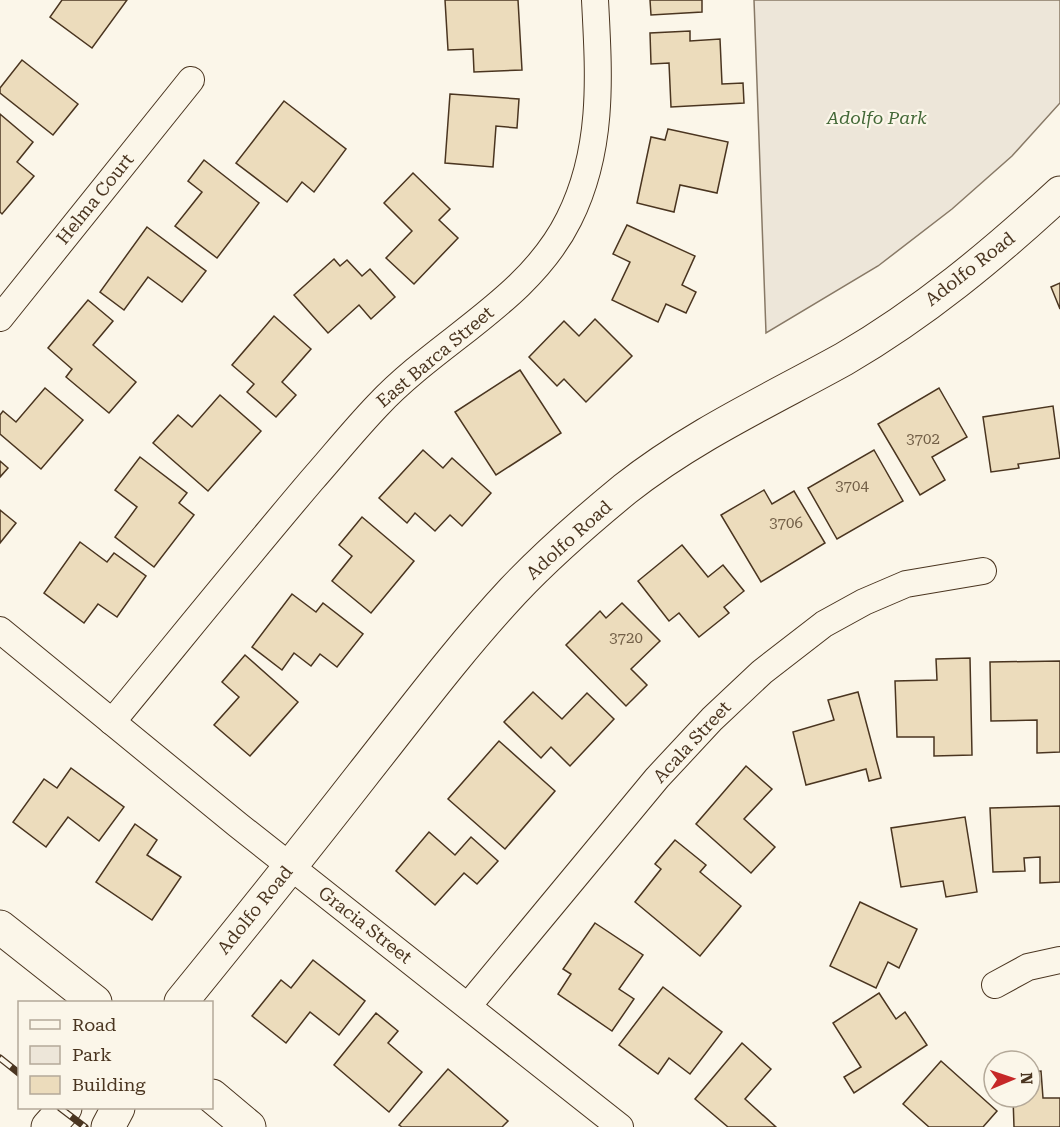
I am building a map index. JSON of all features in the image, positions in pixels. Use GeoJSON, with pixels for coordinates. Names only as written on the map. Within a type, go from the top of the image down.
{"type":"FeatureCollection","features":[{"type":"Feature","properties":{"kind":"main road","name":"Adolfo Road"},"geometry":{"type":"LineString","coordinates":[[183,1001],[459,653],[514,590],[578,528],[627,487],[682,448],[845,358],[898,325],[1001,247],[1060,193]]}},
{"type":"Feature","properties":{"kind":"main road"},"geometry":{"type":"LineString","coordinates":[[0,927],[94,1001]]}},
{"type":"Feature","properties":{"kind":"main road"},"geometry":{"type":"LineString","coordinates":[[213,1097],[249,1127]]}},
{"type":"Feature","properties":{"kind":"main road"},"geometry":{"type":"LineString","coordinates":[[48,1127],[62,1109]]}},
{"type":"Feature","properties":{"kind":"main road"},"geometry":{"type":"LineString","coordinates":[[108,1127],[117,1109]]}},
{"type":"Feature","properties":{"kind":"street","name":"East Barca Street"},"geometry":{"type":"LineString","coordinates":[[112,722],[378,404],[412,372],[512,292],[555,244],[580,196],[594,144],[598,118],[595,0]]}},
{"type":"Feature","properties":{"kind":"street","name":"Helma Court"},"geometry":{"type":"LineString","coordinates":[[0,318],[191,80]]}},
{"type":"Feature","properties":{"kind":"street","name":"Acala Street"},"geometry":{"type":"LineString","coordinates":[[468,1006],[657,778],[712,719],[762,672],[824,624],[864,602],[906,584],[982,572]]}},
{"type":"Feature","properties":{"kind":"street","name":"Gracia Street"},"geometry":{"type":"LineString","coordinates":[[0,630],[291,866],[620,1127]]}},
{"type":"Feature","properties":{"kind":"street"},"geometry":{"type":"LineString","coordinates":[[995,986],[1028,967],[1060,960]]}},
{"type":"Feature","properties":{"kind":"green space","name":"Adolfo Park"},"geometry":{"type":"Polygon","coordinates":[[[754,0],[1060,0],[1060,103],[1012,156],[952,209],[878,266],[766,333],[754,0]]]}},
{"type":"Feature","properties":{"kind":"building"},"geometry":{"type":"Polygon","coordinates":[[[62,0],[127,0],[92,48],[50,17],[62,0]]]}},
{"type":"Feature","properties":{"kind":"building"},"geometry":{"type":"Polygon","coordinates":[[[445,0],[518,0],[522,70],[474,72],[473,49],[448,50],[445,0]]]}},
{"type":"Feature","properties":{"kind":"building"},"geometry":{"type":"Polygon","coordinates":[[[650,0],[702,0],[702,12],[651,15],[650,0]]]}},
{"type":"Feature","properties":{"kind":"building"},"geometry":{"type":"Polygon","coordinates":[[[690,31],[690,41],[720,39],[722,84],[743,83],[744,103],[671,107],[669,63],[651,64],[650,33],[690,31]]]}},
{"type":"Feature","properties":{"kind":"building"},"geometry":{"type":"Polygon","coordinates":[[[22,60],[78,104],[53,135],[0,93],[0,88],[22,60]]]}},
{"type":"Feature","properties":{"kind":"building"},"geometry":{"type":"Polygon","coordinates":[[[450,94],[519,99],[517,128],[496,126],[493,167],[445,163],[450,94]]]}},
{"type":"Feature","properties":{"kind":"building"},"geometry":{"type":"Polygon","coordinates":[[[284,101],[346,149],[314,192],[302,182],[287,202],[236,163],[284,101]]]}},
{"type":"Feature","properties":{"kind":"building"},"geometry":{"type":"Polygon","coordinates":[[[0,114],[33,142],[17,162],[34,176],[2,214],[0,212],[0,114]]]}},
{"type":"Feature","properties":{"kind":"building"},"geometry":{"type":"Polygon","coordinates":[[[668,129],[728,142],[717,193],[680,185],[674,212],[637,203],[651,137],[665,140],[668,129]]]}},
{"type":"Feature","properties":{"kind":"building"},"geometry":{"type":"Polygon","coordinates":[[[204,160],[259,203],[217,258],[175,226],[202,192],[188,181],[204,160]]]}},
{"type":"Feature","properties":{"kind":"building"},"geometry":{"type":"Polygon","coordinates":[[[413,173],[450,209],[439,220],[458,238],[414,284],[386,258],[412,231],[384,203],[413,173]]]}},
{"type":"Feature","properties":{"kind":"building"},"geometry":{"type":"Polygon","coordinates":[[[627,225],[695,256],[682,285],[696,292],[686,313],[666,304],[658,322],[612,300],[630,262],[613,254],[627,225]]]}},
{"type":"Feature","properties":{"kind":"building"},"geometry":{"type":"Polygon","coordinates":[[[147,227],[206,271],[182,302],[148,277],[124,310],[100,292],[147,227]]]}},
{"type":"Feature","properties":{"kind":"building"},"geometry":{"type":"Polygon","coordinates":[[[334,259],[340,266],[347,260],[362,276],[370,269],[395,297],[371,319],[359,305],[328,333],[294,295],[334,259]]]}},
{"type":"Feature","properties":{"kind":"building"},"geometry":{"type":"Polygon","coordinates":[[[1060,283],[1060,309],[1051,287],[1060,283]]]}},
{"type":"Feature","properties":{"kind":"building"},"geometry":{"type":"Polygon","coordinates":[[[88,300],[113,321],[93,345],[136,382],[109,413],[66,377],[72,369],[48,348],[88,300]]]}},
{"type":"Feature","properties":{"kind":"building"},"geometry":{"type":"Polygon","coordinates":[[[274,316],[311,349],[282,382],[296,395],[276,417],[247,392],[254,384],[232,365],[274,316]]]}},
{"type":"Feature","properties":{"kind":"building"},"geometry":{"type":"Polygon","coordinates":[[[595,319],[632,356],[586,402],[564,379],[557,386],[529,357],[564,321],[579,336],[595,319]]]}},
{"type":"Feature","properties":{"kind":"building"},"geometry":{"type":"Polygon","coordinates":[[[520,370],[561,433],[496,475],[455,412],[520,370]]]}},
{"type":"Feature","properties":{"kind":"building"},"geometry":{"type":"Polygon","coordinates":[[[45,388],[83,420],[41,469],[0,434],[0,415],[3,411],[16,422],[45,388]]]}},
{"type":"Feature","properties":{"kind":"building"},"geometry":{"type":"Polygon","coordinates":[[[939,388],[967,437],[932,457],[945,480],[920,495],[878,424],[939,388]]]}},
{"type":"Feature","properties":{"kind":"building"},"geometry":{"type":"Polygon","coordinates":[[[220,395],[261,431],[208,491],[153,443],[178,415],[192,427],[220,395]]]}},
{"type":"Feature","properties":{"kind":"building"},"geometry":{"type":"Polygon","coordinates":[[[1053,406],[1060,458],[1018,464],[1019,468],[991,472],[983,417],[1053,406]]]}},
{"type":"Feature","properties":{"kind":"building"},"geometry":{"type":"Polygon","coordinates":[[[423,450],[443,468],[452,458],[491,493],[462,526],[450,515],[435,531],[415,513],[407,523],[379,498],[423,450]]]}},
{"type":"Feature","properties":{"kind":"building"},"geometry":{"type":"Polygon","coordinates":[[[874,450],[903,501],[837,539],[808,488],[874,450]]]}},
{"type":"Feature","properties":{"kind":"building"},"geometry":{"type":"Polygon","coordinates":[[[140,457],[187,493],[179,503],[194,515],[154,567],[115,537],[137,507],[115,490],[140,457]]]}},
{"type":"Feature","properties":{"kind":"building"},"geometry":{"type":"Polygon","coordinates":[[[0,461],[8,468],[0,477],[0,461]]]}},
{"type":"Feature","properties":{"kind":"building"},"geometry":{"type":"Polygon","coordinates":[[[764,490],[772,504],[794,491],[825,543],[761,582],[721,515],[764,490]]]}},
{"type":"Feature","properties":{"kind":"building"},"geometry":{"type":"Polygon","coordinates":[[[0,510],[16,523],[0,543],[0,510]]]}},
{"type":"Feature","properties":{"kind":"building"},"geometry":{"type":"Polygon","coordinates":[[[362,517],[414,561],[371,613],[332,581],[352,556],[339,545],[362,517]]]}},
{"type":"Feature","properties":{"kind":"building"},"geometry":{"type":"Polygon","coordinates":[[[80,542],[107,562],[114,553],[146,576],[117,617],[98,604],[84,623],[44,593],[80,542]]]}},
{"type":"Feature","properties":{"kind":"building"},"geometry":{"type":"Polygon","coordinates":[[[682,545],[708,577],[723,565],[744,591],[724,607],[729,613],[699,637],[679,613],[669,621],[638,581],[682,545]]]}},
{"type":"Feature","properties":{"kind":"building"},"geometry":{"type":"Polygon","coordinates":[[[292,594],[316,612],[323,603],[363,634],[337,667],[320,654],[311,666],[294,653],[282,670],[252,647],[292,594]]]}},
{"type":"Feature","properties":{"kind":"building"},"geometry":{"type":"Polygon","coordinates":[[[622,603],[660,641],[631,669],[647,685],[626,706],[566,645],[600,611],[606,618],[622,603]]]}},
{"type":"Feature","properties":{"kind":"building"},"geometry":{"type":"Polygon","coordinates":[[[245,655],[298,702],[250,756],[214,725],[239,697],[222,682],[245,655]]]}},
{"type":"Feature","properties":{"kind":"building"},"geometry":{"type":"Polygon","coordinates":[[[970,658],[972,755],[934,756],[934,737],[897,737],[895,681],[937,680],[936,659],[970,658]]]}},
{"type":"Feature","properties":{"kind":"building"},"geometry":{"type":"Polygon","coordinates":[[[1060,661],[1060,752],[1037,753],[1037,720],[991,721],[990,662],[1060,661]]]}},
{"type":"Feature","properties":{"kind":"building"},"geometry":{"type":"Polygon","coordinates":[[[533,692],[562,719],[587,693],[614,719],[570,766],[551,747],[541,758],[504,722],[533,692]]]}},
{"type":"Feature","properties":{"kind":"building"},"geometry":{"type":"Polygon","coordinates":[[[858,692],[881,778],[869,781],[866,769],[806,785],[793,732],[834,720],[828,700],[858,692]]]}},
{"type":"Feature","properties":{"kind":"building"},"geometry":{"type":"Polygon","coordinates":[[[499,741],[555,791],[505,849],[448,799],[499,741]]]}},
{"type":"Feature","properties":{"kind":"building"},"geometry":{"type":"Polygon","coordinates":[[[746,766],[772,789],[744,819],[775,847],[751,873],[696,824],[746,766]]]}},
{"type":"Feature","properties":{"kind":"building"},"geometry":{"type":"Polygon","coordinates":[[[71,768],[124,807],[99,841],[68,817],[46,847],[13,822],[44,779],[57,788],[71,768]]]}},
{"type":"Feature","properties":{"kind":"building"},"geometry":{"type":"Polygon","coordinates":[[[1060,806],[1060,882],[1040,883],[1040,857],[1024,858],[1025,871],[993,872],[990,808],[1060,806]]]}},
{"type":"Feature","properties":{"kind":"building"},"geometry":{"type":"Polygon","coordinates":[[[965,817],[977,892],[946,897],[943,881],[901,887],[891,828],[965,817]]]}},
{"type":"Feature","properties":{"kind":"building"},"geometry":{"type":"Polygon","coordinates":[[[135,824],[157,840],[147,855],[181,877],[152,920],[96,882],[135,824]]]}},
{"type":"Feature","properties":{"kind":"building"},"geometry":{"type":"Polygon","coordinates":[[[429,832],[455,855],[471,837],[498,861],[477,884],[464,873],[435,905],[396,871],[429,832]]]}},
{"type":"Feature","properties":{"kind":"building"},"geometry":{"type":"Polygon","coordinates":[[[675,840],[706,865],[700,872],[741,906],[700,956],[635,902],[661,869],[655,864],[675,840]]]}},
{"type":"Feature","properties":{"kind":"building"},"geometry":{"type":"Polygon","coordinates":[[[860,902],[917,929],[899,968],[888,962],[876,988],[830,966],[860,902]]]}},
{"type":"Feature","properties":{"kind":"building"},"geometry":{"type":"Polygon","coordinates":[[[595,923],[643,955],[619,989],[634,999],[612,1031],[558,994],[571,974],[563,969],[595,923]]]}},
{"type":"Feature","properties":{"kind":"building"},"geometry":{"type":"Polygon","coordinates":[[[313,960],[365,1001],[339,1035],[310,1012],[286,1043],[252,1016],[281,980],[291,988],[313,960]]]}},
{"type":"Feature","properties":{"kind":"building"},"geometry":{"type":"Polygon","coordinates":[[[663,987],[722,1032],[690,1074],[669,1058],[658,1074],[619,1045],[663,987]]]}},
{"type":"Feature","properties":{"kind":"building"},"geometry":{"type":"Polygon","coordinates":[[[879,993],[896,1019],[905,1012],[927,1045],[854,1093],[844,1077],[861,1067],[833,1023],[879,993]]]}},
{"type":"Feature","properties":{"kind":"building"},"geometry":{"type":"Polygon","coordinates":[[[376,1013],[398,1031],[388,1043],[422,1072],[389,1112],[334,1065],[376,1013]]]}},
{"type":"Feature","properties":{"kind":"building"},"geometry":{"type":"Polygon","coordinates":[[[742,1043],[771,1069],[745,1099],[776,1127],[728,1127],[695,1099],[742,1043]]]}},
{"type":"Feature","properties":{"kind":"building"},"geometry":{"type":"Polygon","coordinates":[[[941,1061],[982,1098],[982,1109],[997,1111],[983,1127],[929,1127],[903,1104],[941,1061]]]}},
{"type":"Feature","properties":{"kind":"building"},"geometry":{"type":"Polygon","coordinates":[[[448,1069],[508,1121],[502,1127],[402,1127],[399,1125],[448,1069]]]}},
{"type":"Feature","properties":{"kind":"building"},"geometry":{"type":"Polygon","coordinates":[[[1042,1084],[1043,1098],[1060,1098],[1060,1127],[1014,1127],[1013,1109],[1042,1109],[1042,1084]]]}},
{"type":"Feature","properties":{"kind":"railway"},"geometry":{"type":"LineString","coordinates":[[0,1058],[18,1072]]}},
{"type":"Feature","properties":{"kind":"railway"},"geometry":{"type":"LineString","coordinates":[[61,1109],[85,1127]]}}]}
